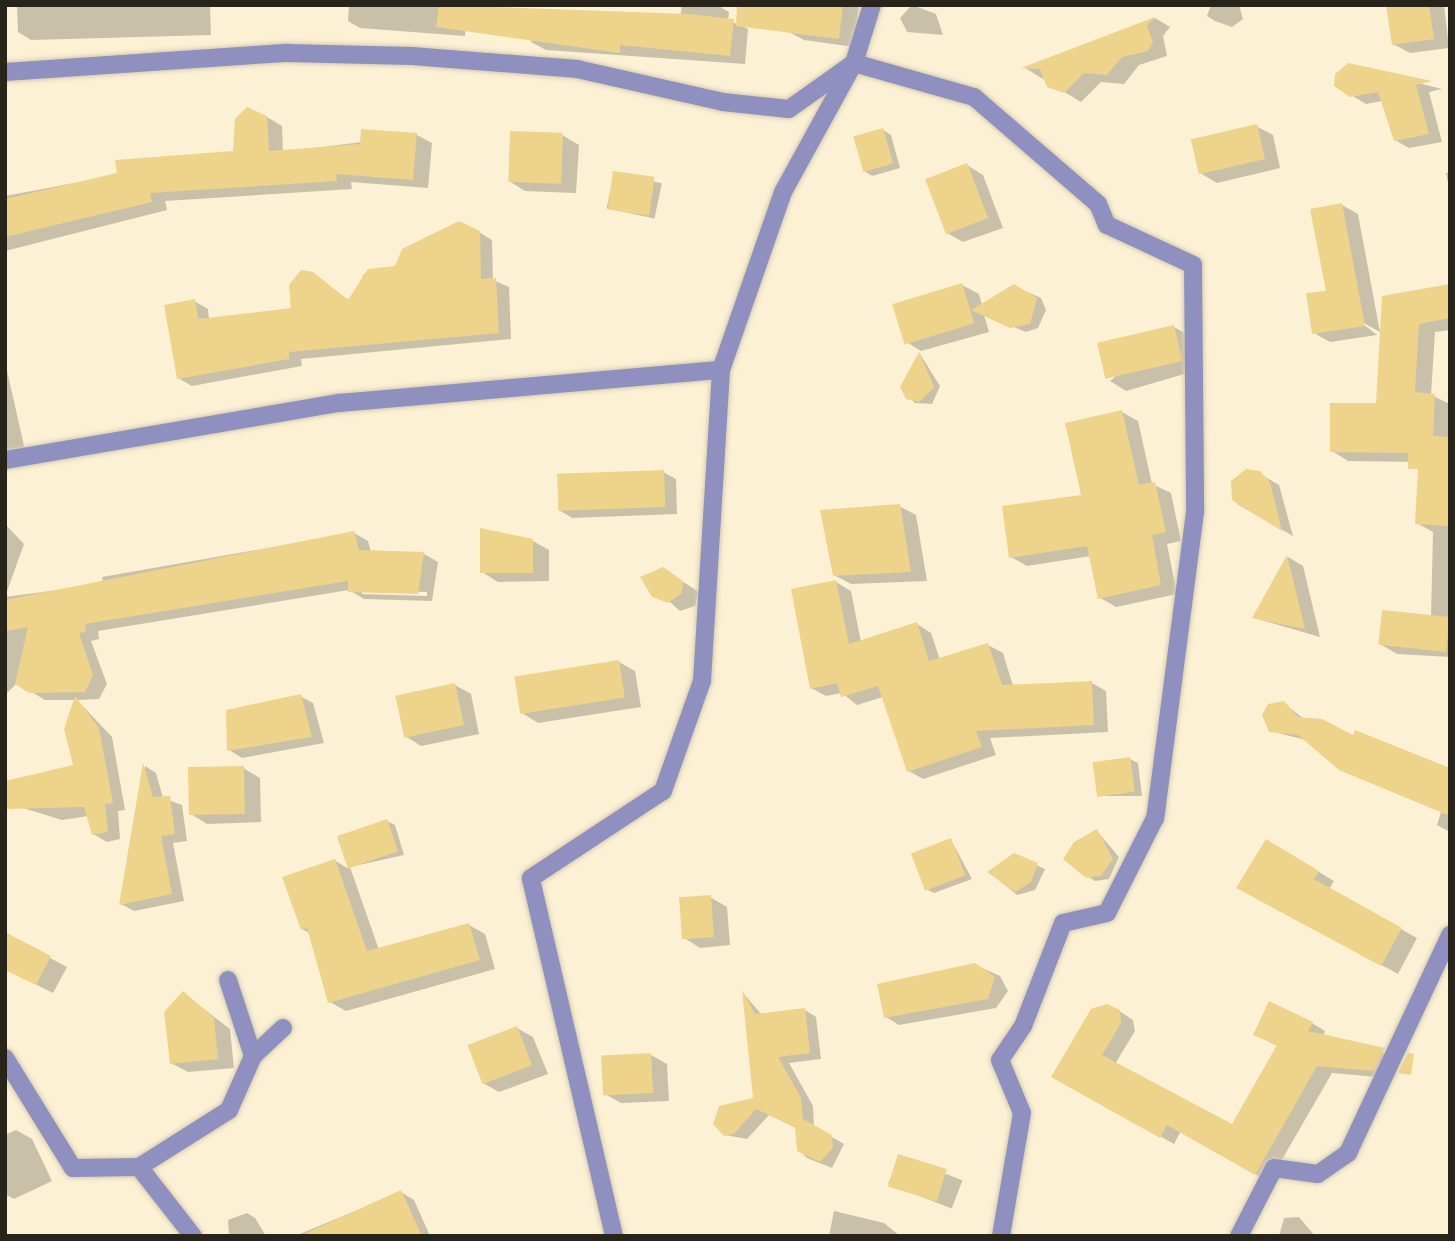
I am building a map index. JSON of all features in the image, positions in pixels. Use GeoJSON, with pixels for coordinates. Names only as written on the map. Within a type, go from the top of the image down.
{"type":"FeatureCollection","features":[{"type":"Feature","properties":{"kind":"street"},"geometry":{"type":"LineString","coordinates":[[614,1236],[531,878],[663,791],[702,681],[721,370],[783,192],[854,63],[872,5]]}},
{"type":"Feature","properties":{"kind":"street"},"geometry":{"type":"LineString","coordinates":[[5,72],[287,53],[412,55],[576,69],[723,102],[789,109],[854,63]]}},
{"type":"Feature","properties":{"kind":"street"},"geometry":{"type":"LineString","coordinates":[[854,63],[974,97],[1098,204],[1107,225],[1193,265],[1195,512],[1155,818],[1107,913],[1063,923],[1023,1026],[1000,1060],[1022,1113],[1002,1236]]}},
{"type":"Feature","properties":{"kind":"street"},"geometry":{"type":"LineString","coordinates":[[5,460],[340,403],[721,370]]}},
{"type":"Feature","properties":{"kind":"street"},"geometry":{"type":"LineString","coordinates":[[1239,1236],[1273,1168],[1318,1174],[1348,1153],[1450,935]]}},
{"type":"Feature","properties":{"kind":"street"},"geometry":{"type":"LineString","coordinates":[[228,980],[253,1056]]}},
{"type":"Feature","properties":{"kind":"street"},"geometry":{"type":"LineString","coordinates":[[5,1058],[73,1168],[139,1167],[229,1110],[253,1056],[283,1028]]}},
{"type":"Feature","properties":{"kind":"street"},"geometry":{"type":"LineString","coordinates":[[139,1167],[193,1236]]}},
{"type":"Feature","properties":{"kind":"building"},"geometry":{"type":"Polygon","coordinates":[[[439,5],[688,14],[734,19],[730,56],[620,45],[620,53],[436,27],[439,5]]]}},
{"type":"Feature","properties":{"kind":"building"},"geometry":{"type":"Polygon","coordinates":[[[737,5],[843,5],[839,39],[736,26],[737,5]]]}},
{"type":"Feature","properties":{"kind":"building"},"geometry":{"type":"Polygon","coordinates":[[[1386,5],[1429,5],[1434,39],[1392,45],[1386,5]]]}},
{"type":"Feature","properties":{"kind":"building"},"geometry":{"type":"Polygon","coordinates":[[[1155,17],[1147,26],[1153,42],[1148,51],[1122,57],[1107,75],[1084,73],[1064,93],[1047,87],[1040,69],[1021,68],[1155,17]]]}},
{"type":"Feature","properties":{"kind":"building"},"geometry":{"type":"Polygon","coordinates":[[[1348,63],[1432,81],[1416,85],[1429,134],[1394,141],[1378,92],[1350,97],[1334,86],[1335,74],[1348,63]]]}},
{"type":"Feature","properties":{"kind":"building"},"geometry":{"type":"Polygon","coordinates":[[[247,107],[267,116],[269,151],[360,144],[361,129],[417,133],[413,180],[336,174],[337,181],[150,193],[152,202],[5,237],[5,199],[117,173],[115,160],[233,151],[235,119],[247,107]]]}},
{"type":"Feature","properties":{"kind":"building"},"geometry":{"type":"Polygon","coordinates":[[[1257,124],[1265,159],[1199,174],[1191,139],[1257,124]]]}},
{"type":"Feature","properties":{"kind":"building"},"geometry":{"type":"Polygon","coordinates":[[[883,128],[893,164],[863,172],[853,137],[883,128]]]}},
{"type":"Feature","properties":{"kind":"building"},"geometry":{"type":"Polygon","coordinates":[[[510,131],[563,133],[561,184],[508,182],[510,131]]]}},
{"type":"Feature","properties":{"kind":"building"},"geometry":{"type":"Polygon","coordinates":[[[967,163],[988,218],[946,234],[925,179],[967,163]]]}},
{"type":"Feature","properties":{"kind":"building"},"geometry":{"type":"Polygon","coordinates":[[[613,171],[655,177],[649,215],[608,210],[613,171]]]}},
{"type":"Feature","properties":{"kind":"building"},"geometry":{"type":"Polygon","coordinates":[[[1342,203],[1365,326],[1312,334],[1306,293],[1326,291],[1310,209],[1342,203]]]}},
{"type":"Feature","properties":{"kind":"building"},"geometry":{"type":"Polygon","coordinates":[[[459,221],[480,231],[481,279],[496,278],[499,333],[289,352],[289,359],[177,379],[164,305],[195,299],[198,319],[291,308],[289,285],[301,270],[313,272],[348,300],[368,269],[395,266],[402,249],[459,221]]]}},
{"type":"Feature","properties":{"kind":"building"},"geometry":{"type":"Polygon","coordinates":[[[962,283],[974,323],[904,345],[892,304],[962,283]]]}},
{"type":"Feature","properties":{"kind":"building"},"geometry":{"type":"Polygon","coordinates":[[[1014,284],[1037,298],[1030,324],[1010,328],[971,310],[1014,284]]]}},
{"type":"Feature","properties":{"kind":"building"},"geometry":{"type":"Polygon","coordinates":[[[1450,284],[1450,318],[1419,324],[1415,392],[1435,394],[1433,436],[1450,437],[1450,526],[1415,524],[1418,469],[1408,469],[1408,453],[1330,452],[1330,403],[1376,403],[1382,296],[1450,284]]]}},
{"type":"Feature","properties":{"kind":"building"},"geometry":{"type":"Polygon","coordinates":[[[1174,325],[1182,361],[1105,379],[1097,343],[1174,325]]]}},
{"type":"Feature","properties":{"kind":"building"},"geometry":{"type":"Polygon","coordinates":[[[919,352],[934,387],[919,402],[906,399],[900,387],[919,352]]]}},
{"type":"Feature","properties":{"kind":"building"},"geometry":{"type":"Polygon","coordinates":[[[1122,410],[1139,485],[1155,482],[1166,532],[1152,535],[1161,585],[1098,599],[1087,546],[1009,558],[1002,506],[1081,495],[1065,423],[1122,410]]]}},
{"type":"Feature","properties":{"kind":"building"},"geometry":{"type":"Polygon","coordinates":[[[1246,469],[1260,471],[1270,482],[1282,531],[1232,500],[1231,481],[1246,469]]]}},
{"type":"Feature","properties":{"kind":"building"},"geometry":{"type":"Polygon","coordinates":[[[664,470],[665,507],[558,511],[557,474],[664,470]]]}},
{"type":"Feature","properties":{"kind":"building"},"geometry":{"type":"Polygon","coordinates":[[[900,504],[911,572],[833,576],[820,510],[900,504]]]}},
{"type":"Feature","properties":{"kind":"building"},"geometry":{"type":"Polygon","coordinates":[[[480,528],[533,539],[533,573],[480,573],[480,528]]]}},
{"type":"Feature","properties":{"kind":"building"},"geometry":{"type":"Polygon","coordinates":[[[354,531],[359,550],[424,552],[418,594],[348,592],[348,581],[85,624],[86,632],[79,633],[93,675],[85,692],[29,693],[15,684],[28,627],[5,631],[5,600],[354,531]]]}},
{"type":"Feature","properties":{"kind":"building"},"geometry":{"type":"Polygon","coordinates":[[[1287,555],[1305,629],[1252,618],[1287,555]]]}},
{"type":"Feature","properties":{"kind":"building"},"geometry":{"type":"Polygon","coordinates":[[[663,567],[683,581],[682,593],[668,603],[652,597],[640,577],[663,567]]]}},
{"type":"Feature","properties":{"kind":"building"},"geometry":{"type":"Polygon","coordinates":[[[836,580],[849,644],[917,622],[929,661],[988,643],[1002,685],[1092,681],[1094,725],[976,731],[982,747],[907,772],[878,686],[841,697],[837,683],[810,689],[791,589],[836,580]]]}},
{"type":"Feature","properties":{"kind":"building"},"geometry":{"type":"Polygon","coordinates":[[[1382,610],[1450,617],[1446,652],[1378,645],[1382,610]]]}},
{"type":"Feature","properties":{"kind":"building"},"geometry":{"type":"Polygon","coordinates":[[[619,660],[625,698],[520,714],[514,677],[619,660]]]}},
{"type":"Feature","properties":{"kind":"building"},"geometry":{"type":"Polygon","coordinates":[[[455,683],[464,725],[404,738],[395,696],[455,683]]]}},
{"type":"Feature","properties":{"kind":"building"},"geometry":{"type":"Polygon","coordinates":[[[301,694],[312,737],[227,751],[226,710],[301,694]]]}},
{"type":"Feature","properties":{"kind":"building"},"geometry":{"type":"Polygon","coordinates":[[[75,696],[99,728],[113,803],[105,804],[108,832],[92,835],[84,807],[5,809],[5,781],[73,765],[64,729],[75,696]]]}},
{"type":"Feature","properties":{"kind":"building"},"geometry":{"type":"Polygon","coordinates":[[[1284,701],[1298,717],[1322,719],[1353,735],[1355,730],[1450,768],[1450,816],[1339,770],[1298,735],[1269,732],[1262,715],[1268,704],[1284,701]]]}},
{"type":"Feature","properties":{"kind":"building"},"geometry":{"type":"Polygon","coordinates":[[[1130,757],[1135,792],[1097,797],[1092,762],[1130,757]]]}},
{"type":"Feature","properties":{"kind":"building"},"geometry":{"type":"Polygon","coordinates":[[[143,763],[153,797],[170,796],[175,834],[161,836],[172,894],[119,905],[143,763]]]}},
{"type":"Feature","properties":{"kind":"building"},"geometry":{"type":"Polygon","coordinates":[[[244,766],[245,814],[189,815],[188,767],[244,766]]]}},
{"type":"Feature","properties":{"kind":"building"},"geometry":{"type":"Polygon","coordinates":[[[387,819],[398,851],[348,868],[337,836],[387,819]]]}},
{"type":"Feature","properties":{"kind":"building"},"geometry":{"type":"Polygon","coordinates":[[[1097,829],[1113,859],[1101,876],[1086,878],[1063,859],[1074,842],[1097,829]]]}},
{"type":"Feature","properties":{"kind":"building"},"geometry":{"type":"Polygon","coordinates":[[[951,838],[965,875],[925,891],[911,853],[951,838]]]}},
{"type":"Feature","properties":{"kind":"building"},"geometry":{"type":"Polygon","coordinates":[[[1266,839],[1319,871],[1314,879],[1402,928],[1381,966],[1236,888],[1266,839]]]}},
{"type":"Feature","properties":{"kind":"building"},"geometry":{"type":"Polygon","coordinates":[[[1014,853],[1038,863],[1031,882],[1015,892],[987,872],[1014,853]]]}},
{"type":"Feature","properties":{"kind":"building"},"geometry":{"type":"Polygon","coordinates":[[[335,859],[367,951],[469,923],[480,960],[328,1003],[307,928],[301,930],[282,877],[335,859]]]}},
{"type":"Feature","properties":{"kind":"building"},"geometry":{"type":"Polygon","coordinates":[[[711,895],[714,937],[682,939],[679,897],[711,895]]]}},
{"type":"Feature","properties":{"kind":"building"},"geometry":{"type":"Polygon","coordinates":[[[5,932],[51,956],[36,985],[5,970],[5,932]]]}},
{"type":"Feature","properties":{"kind":"building"},"geometry":{"type":"Polygon","coordinates":[[[975,963],[995,977],[988,999],[884,1018],[877,984],[975,963]]]}},
{"type":"Feature","properties":{"kind":"building"},"geometry":{"type":"Polygon","coordinates":[[[742,990],[755,1014],[805,1008],[810,1053],[778,1057],[801,1098],[803,1119],[832,1135],[833,1148],[820,1162],[797,1151],[795,1127],[756,1109],[735,1133],[724,1136],[713,1124],[719,1106],[753,1098],[742,990]]]}},
{"type":"Feature","properties":{"kind":"building"},"geometry":{"type":"Polygon","coordinates":[[[183,991],[214,1018],[218,1059],[170,1064],[164,1012],[183,991]]]}},
{"type":"Feature","properties":{"kind":"building"},"geometry":{"type":"Polygon","coordinates":[[[1269,1001],[1313,1022],[1308,1031],[1385,1048],[1374,1071],[1317,1066],[1255,1175],[1167,1125],[1160,1138],[1051,1077],[1091,1009],[1107,1004],[1120,1010],[1121,1023],[1102,1055],[1232,1124],[1277,1045],[1253,1035],[1269,1001]]]}},
{"type":"Feature","properties":{"kind":"building"},"geometry":{"type":"Polygon","coordinates":[[[517,1026],[532,1065],[483,1084],[468,1045],[517,1026]]]}},
{"type":"Feature","properties":{"kind":"building"},"geometry":{"type":"Polygon","coordinates":[[[651,1053],[653,1093],[603,1096],[601,1056],[651,1053]]]}},
{"type":"Feature","properties":{"kind":"building"},"geometry":{"type":"Polygon","coordinates":[[[1408,1053],[1414,1054],[1411,1075],[1398,1073],[1408,1053]]]}},
{"type":"Feature","properties":{"kind":"building"},"geometry":{"type":"Polygon","coordinates":[[[898,1154],[947,1169],[937,1201],[888,1187],[898,1154]]]}},
{"type":"Feature","properties":{"kind":"building"},"geometry":{"type":"Polygon","coordinates":[[[401,1190],[422,1236],[300,1236],[401,1190]]]}}]}
